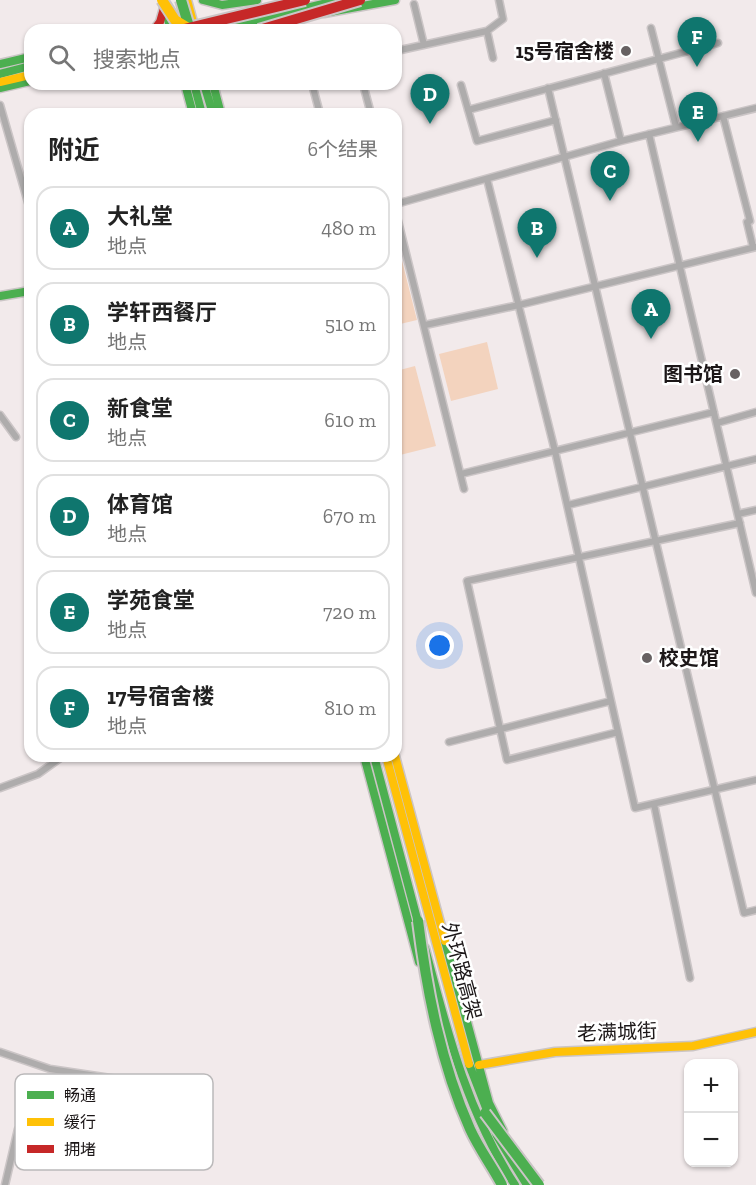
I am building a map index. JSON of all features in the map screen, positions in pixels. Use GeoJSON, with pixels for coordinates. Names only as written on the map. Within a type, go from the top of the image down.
{"type":"FeatureCollection","features":[{"type":"Feature","properties":{"kind":"main road"},"geometry":{"type":"LineString","coordinates":[[181,0],[191,24]]}},
{"type":"Feature","properties":{"kind":"main road"},"geometry":{"type":"LineString","coordinates":[[187,0],[192,24]]}},
{"type":"Feature","properties":{"kind":"main road"},"geometry":{"type":"LineString","coordinates":[[203,0],[210,4],[223,6],[257,0]]}},
{"type":"Feature","properties":{"kind":"main road"},"geometry":{"type":"LineString","coordinates":[[203,24],[305,0]]}},
{"type":"Feature","properties":{"kind":"main road"},"geometry":{"type":"LineString","coordinates":[[213,24],[311,0]]}},
{"type":"Feature","properties":{"kind":"main road"},"geometry":{"type":"LineString","coordinates":[[241,24],[339,0]]}},
{"type":"Feature","properties":{"kind":"main road"},"geometry":{"type":"LineString","coordinates":[[260,24],[350,0]]}},
{"type":"Feature","properties":{"kind":"main road"},"geometry":{"type":"LineString","coordinates":[[279,24],[360,0]]}},
{"type":"Feature","properties":{"kind":"main road"},"geometry":{"type":"LineString","coordinates":[[288,16],[346,11],[392,1]]}},
{"type":"Feature","properties":{"kind":"main road"},"geometry":{"type":"LineString","coordinates":[[165,2],[175,20],[183,24]]}},
{"type":"Feature","properties":{"kind":"main road"},"geometry":{"type":"LineString","coordinates":[[165,2],[175,24]]}},
{"type":"Feature","properties":{"kind":"main road"},"geometry":{"type":"LineString","coordinates":[[158,24],[165,2]]}},
{"type":"Feature","properties":{"kind":"main road"},"geometry":{"type":"LineString","coordinates":[[165,2],[170,24]]}},
{"type":"Feature","properties":{"kind":"main road"},"geometry":{"type":"LineString","coordinates":[[0,64],[24,58]]}},
{"type":"Feature","properties":{"kind":"main road"},"geometry":{"type":"LineString","coordinates":[[0,73],[24,67]]}},
{"type":"Feature","properties":{"kind":"main road"},"geometry":{"type":"LineString","coordinates":[[0,82],[24,76]]}},
{"type":"Feature","properties":{"kind":"main road"},"geometry":{"type":"LineString","coordinates":[[0,88],[24,82]]}},
{"type":"Feature","properties":{"kind":"main road"},"geometry":{"type":"LineString","coordinates":[[187,90],[191,108]]}},
{"type":"Feature","properties":{"kind":"main road"},"geometry":{"type":"LineString","coordinates":[[196,90],[200,108]]}},
{"type":"Feature","properties":{"kind":"main road"},"geometry":{"type":"LineString","coordinates":[[206,90],[211,108]]}},
{"type":"Feature","properties":{"kind":"main road"},"geometry":{"type":"LineString","coordinates":[[214,90],[219,108]]}},
{"type":"Feature","properties":{"kind":"main road"},"geometry":{"type":"LineString","coordinates":[[214,90],[218,108]]}},
{"type":"Feature","properties":{"kind":"main road"},"geometry":{"type":"LineString","coordinates":[[218,99],[219,90]]}},
{"type":"Feature","properties":{"kind":"main road"},"geometry":{"type":"LineString","coordinates":[[0,296],[24,292]]}},
{"type":"Feature","properties":{"kind":"main road"},"geometry":{"type":"LineString","coordinates":[[366,762],[430,1004],[470,1117],[502,1184]]}},
{"type":"Feature","properties":{"kind":"main road","name":"外环路高架"},"geometry":{"type":"LineString","coordinates":[[376,762],[472,1112],[491,1150],[514,1185]]}},
{"type":"Feature","properties":{"kind":"main road","name":"外环路高架"},"geometry":{"type":"LineString","coordinates":[[388,762],[463,1044],[485,1113],[502,1149],[526,1185]]}},
{"type":"Feature","properties":{"kind":"main road"},"geometry":{"type":"LineString","coordinates":[[397,762],[489,1103],[514,1156],[534,1185]]}},
{"type":"Feature","properties":{"kind":"main road"},"geometry":{"type":"LineString","coordinates":[[418,921],[424,973],[460,1103],[478,1145],[502,1184]]}},
{"type":"Feature","properties":{"kind":"main road","name":"老满城街"},"geometry":{"type":"LineString","coordinates":[[479,1065],[495,1060],[567,1052],[687,1047],[756,1032]]}},
{"type":"Feature","properties":{"kind":"main road"},"geometry":{"type":"LineString","coordinates":[[485,1113],[539,1185]]}},
{"type":"Feature","properties":{"kind":"street"},"geometry":{"type":"LineString","coordinates":[[402,50],[487,31],[503,19],[499,0]]}},
{"type":"Feature","properties":{"kind":"street"},"geometry":{"type":"LineString","coordinates":[[414,4],[424,45]]}},
{"type":"Feature","properties":{"kind":"street"},"geometry":{"type":"LineString","coordinates":[[651,28],[676,127]]}},
{"type":"Feature","properties":{"kind":"street"},"geometry":{"type":"LineString","coordinates":[[487,31],[493,58]]}},
{"type":"Feature","properties":{"kind":"street"},"geometry":{"type":"LineString","coordinates":[[468,110],[718,43]]}},
{"type":"Feature","properties":{"kind":"street"},"geometry":{"type":"LineString","coordinates":[[603,73],[621,141]]}},
{"type":"Feature","properties":{"kind":"street"},"geometry":{"type":"LineString","coordinates":[[461,85],[477,141],[556,120]]}},
{"type":"Feature","properties":{"kind":"street"},"geometry":{"type":"LineString","coordinates":[[549,88],[744,913],[756,910]]}},
{"type":"Feature","properties":{"kind":"street"},"geometry":{"type":"LineString","coordinates":[[314,90],[318,108]]}},
{"type":"Feature","properties":{"kind":"street"},"geometry":{"type":"LineString","coordinates":[[364,90],[369,108]]}},
{"type":"Feature","properties":{"kind":"street"},"geometry":{"type":"LineString","coordinates":[[0,105],[24,189]]}},
{"type":"Feature","properties":{"kind":"street"},"geometry":{"type":"LineString","coordinates":[[402,202],[621,141],[756,108]]}},
{"type":"Feature","properties":{"kind":"street"},"geometry":{"type":"LineString","coordinates":[[425,325],[519,305],[754,247],[747,222],[750,221],[723,116]]}},
{"type":"Feature","properties":{"kind":"street"},"geometry":{"type":"LineString","coordinates":[[649,134],[756,593]]}},
{"type":"Feature","properties":{"kind":"street"},"geometry":{"type":"LineString","coordinates":[[487,179],[568,505],[635,808],[756,780]]}},
{"type":"Feature","properties":{"kind":"street"},"geometry":{"type":"LineString","coordinates":[[402,236],[464,489]]}},
{"type":"Feature","properties":{"kind":"street"},"geometry":{"type":"LineString","coordinates":[[461,474],[714,412]]}},
{"type":"Feature","properties":{"kind":"street"},"geometry":{"type":"LineString","coordinates":[[717,423],[756,412]]}},
{"type":"Feature","properties":{"kind":"street"},"geometry":{"type":"LineString","coordinates":[[0,415],[16,437]]}},
{"type":"Feature","properties":{"kind":"street"},"geometry":{"type":"LineString","coordinates":[[568,505],[756,459]]}},
{"type":"Feature","properties":{"kind":"street"},"geometry":{"type":"LineString","coordinates":[[738,514],[756,510]]}},
{"type":"Feature","properties":{"kind":"street"},"geometry":{"type":"LineString","coordinates":[[618,732],[507,760],[467,581],[656,539],[740,523]]}},
{"type":"Feature","properties":{"kind":"street"},"geometry":{"type":"LineString","coordinates":[[449,742],[611,701]]}},
{"type":"Feature","properties":{"kind":"street"},"geometry":{"type":"LineString","coordinates":[[0,788],[38,774],[55,762]]}},
{"type":"Feature","properties":{"kind":"street"},"geometry":{"type":"LineString","coordinates":[[654,804],[690,978]]}},
{"type":"Feature","properties":{"kind":"street"},"geometry":{"type":"LineString","coordinates":[[0,1052],[50,1069],[84,1074]]}},
{"type":"Feature","properties":{"kind":"street"},"geometry":{"type":"LineString","coordinates":[[5,1185],[15,1142]]}},
{"type":"Feature","properties":{"kind":"shaded area"},"geometry":{"type":"Polygon","coordinates":[[[402,261],[417,320],[402,324],[402,261]]]}},
{"type":"Feature","properties":{"kind":"shaded area"},"geometry":{"type":"Polygon","coordinates":[[[487,342],[498,389],[451,401],[439,354],[487,342]]]}},
{"type":"Feature","properties":{"kind":"shaded area"},"geometry":{"type":"Polygon","coordinates":[[[415,366],[436,446],[402,454],[402,369],[415,366]]]}},
{"type":"Feature","properties":{"kind":"traffic: fast"},"geometry":{"type":"LineString","coordinates":[[181,0],[188,24]]}},
{"type":"Feature","properties":{"kind":"traffic: fast"},"geometry":{"type":"LineString","coordinates":[[203,0],[222,5],[257,0]]}},
{"type":"Feature","properties":{"kind":"traffic: fast"},"geometry":{"type":"LineString","coordinates":[[241,24],[339,0]]}},
{"type":"Feature","properties":{"kind":"traffic: fast"},"geometry":{"type":"LineString","coordinates":[[324,13],[395,0]]}},
{"type":"Feature","properties":{"kind":"traffic: fast"},"geometry":{"type":"LineString","coordinates":[[164,6],[169,24]]}},
{"type":"Feature","properties":{"kind":"traffic: fast"},"geometry":{"type":"LineString","coordinates":[[0,64],[24,58]]}},
{"type":"Feature","properties":{"kind":"traffic: fast"},"geometry":{"type":"LineString","coordinates":[[0,74],[24,68]]}},
{"type":"Feature","properties":{"kind":"traffic: fast"},"geometry":{"type":"LineString","coordinates":[[0,88],[24,82]]}},
{"type":"Feature","properties":{"kind":"traffic: fast"},"geometry":{"type":"LineString","coordinates":[[187,90],[191,108]]}},
{"type":"Feature","properties":{"kind":"traffic: fast"},"geometry":{"type":"LineString","coordinates":[[196,90],[200,108]]}},
{"type":"Feature","properties":{"kind":"traffic: fast"},"geometry":{"type":"LineString","coordinates":[[206,90],[211,108]]}},
{"type":"Feature","properties":{"kind":"traffic: fast"},"geometry":{"type":"LineString","coordinates":[[215,90],[219,108]]}},
{"type":"Feature","properties":{"kind":"traffic: fast"},"geometry":{"type":"LineString","coordinates":[[0,296],[24,292]]}},
{"type":"Feature","properties":{"kind":"traffic: fast"},"geometry":{"type":"LineString","coordinates":[[366,762],[419,962]]}},
{"type":"Feature","properties":{"kind":"traffic: fast"},"geometry":{"type":"LineString","coordinates":[[376,762],[420,930]]}},
{"type":"Feature","properties":{"kind":"traffic: fast"},"geometry":{"type":"LineString","coordinates":[[418,921],[436,1027],[451,1079],[474,1136],[502,1185]]}},
{"type":"Feature","properties":{"kind":"traffic: fast"},"geometry":{"type":"LineString","coordinates":[[445,941],[489,1103],[503,1131]]}},
{"type":"Feature","properties":{"kind":"traffic: fast"},"geometry":{"type":"LineString","coordinates":[[425,948],[450,1040],[471,1100],[498,1157],[515,1185]]}},
{"type":"Feature","properties":{"kind":"traffic: fast"},"geometry":{"type":"LineString","coordinates":[[469,1064],[497,1136],[527,1185]]}},
{"type":"Feature","properties":{"kind":"traffic: fast"},"geometry":{"type":"LineString","coordinates":[[485,1113],[539,1185]]}},
{"type":"Feature","properties":{"kind":"traffic: slow"},"geometry":{"type":"LineString","coordinates":[[162,0],[175,20],[182,24]]}},
{"type":"Feature","properties":{"kind":"traffic: slow"},"geometry":{"type":"LineString","coordinates":[[187,0],[193,22]]}},
{"type":"Feature","properties":{"kind":"traffic: slow"},"geometry":{"type":"LineString","coordinates":[[0,82],[24,76]]}},
{"type":"Feature","properties":{"kind":"traffic: slow"},"geometry":{"type":"LineString","coordinates":[[388,762],[469,1064]]}},
{"type":"Feature","properties":{"kind":"traffic: slow"},"geometry":{"type":"LineString","coordinates":[[397,762],[445,941]]}},
{"type":"Feature","properties":{"kind":"traffic: slow"},"geometry":{"type":"LineString","coordinates":[[479,1065],[555,1052],[693,1046],[756,1032]]}},
{"type":"Feature","properties":{"kind":"traffic: jam"},"geometry":{"type":"LineString","coordinates":[[205,24],[305,0]]}},
{"type":"Feature","properties":{"kind":"traffic: jam"},"geometry":{"type":"LineString","coordinates":[[279,24],[360,0]]}},
{"type":"Feature","properties":{"kind":"traffic: jam"},"geometry":{"type":"LineString","coordinates":[[158,24],[164,8]]}},
{"type":"Feature","properties":{"kind":"place","name":"15号宿舍楼"},"geometry":{"type":"Point","coordinates":[626,51]}},
{"type":"Feature","properties":{"kind":"place","name":"17号宿舍楼"},"geometry":{"type":"Point","coordinates":[697,67]}},
{"type":"Feature","properties":{"kind":"place","name":"体育馆"},"geometry":{"type":"Point","coordinates":[430,124]}},
{"type":"Feature","properties":{"kind":"place","name":"学苑食堂"},"geometry":{"type":"Point","coordinates":[698,142]}},
{"type":"Feature","properties":{"kind":"place","name":"新食堂"},"geometry":{"type":"Point","coordinates":[610,201]}},
{"type":"Feature","properties":{"kind":"place","name":"学轩西餐厅"},"geometry":{"type":"Point","coordinates":[537,258]}},
{"type":"Feature","properties":{"kind":"place","name":"大礼堂"},"geometry":{"type":"Point","coordinates":[651,339]}},
{"type":"Feature","properties":{"kind":"place","name":"图书馆"},"geometry":{"type":"Point","coordinates":[735,374]}},
{"type":"Feature","properties":{"kind":"place","name":"校史馆"},"geometry":{"type":"Point","coordinates":[647,658]}}]}
